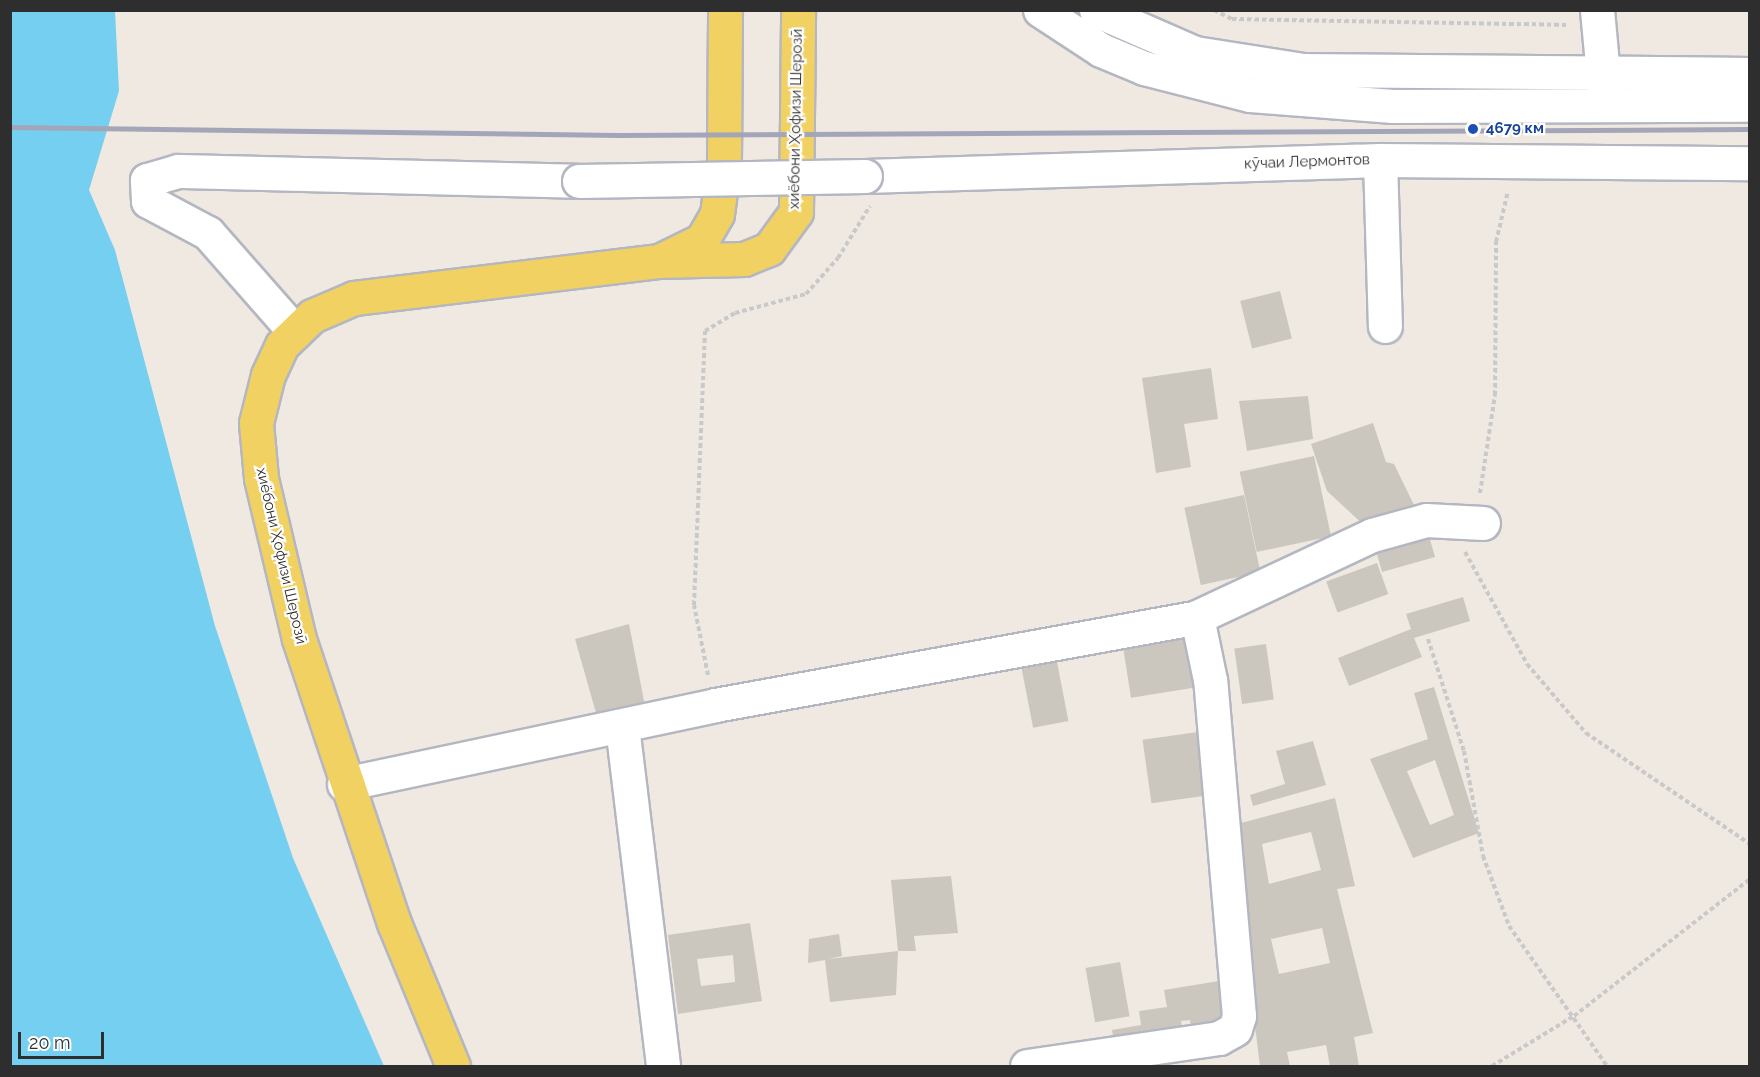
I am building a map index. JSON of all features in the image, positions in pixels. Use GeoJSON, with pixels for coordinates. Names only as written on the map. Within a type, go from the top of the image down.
{"type":"FeatureCollection","features":[{"type":"Feature","properties":{"kind":"main road","name":"хиёбони Ҳофизи Шерозӣ"},"geometry":{"type":"LineString","coordinates":[[658,261],[702,240],[717,214],[724,161],[725,10]]}},
{"type":"Feature","properties":{"kind":"main road","name":"хиёбони Ҳофизи Шерозӣ"},"geometry":{"type":"LineString","coordinates":[[453,1066],[344,784],[298,639],[261,478],[256,423],[268,375],[295,332],[312,316],[354,298],[658,261],[744,259],[769,249],[794,222],[798,10]]}},
{"type":"Feature","properties":{"kind":"street"},"geometry":{"type":"LineString","coordinates":[[1040,10],[1121,59],[1224,92],[1356,105],[1605,107],[1749,105]]}},
{"type":"Feature","properties":{"kind":"street"},"geometry":{"type":"LineString","coordinates":[[1096,10],[1172,46],[1278,68],[1604,74],[1749,74]]}},
{"type":"Feature","properties":{"kind":"street"},"geometry":{"type":"LineString","coordinates":[[1598,18],[1605,107]]}},
{"type":"Feature","properties":{"kind":"street","name":"кӯчаи Лермонтов"},"geometry":{"type":"LineString","coordinates":[[295,332],[208,233],[147,201],[147,180],[178,171],[579,181],[865,176],[1380,160],[1516,159],[1749,163]]}},
{"type":"Feature","properties":{"kind":"street"},"geometry":{"type":"LineString","coordinates":[[1380,160],[1385,326]]}},
{"type":"Feature","properties":{"kind":"street"},"geometry":{"type":"LineString","coordinates":[[344,784],[715,705],[1197,617],[1380,532],[1426,520],[1483,523]]}},
{"type":"Feature","properties":{"kind":"street"},"geometry":{"type":"LineString","coordinates":[[1027,1066],[1219,1038],[1235,1029],[1239,1016],[1209,680],[1197,617]]}},
{"type":"Feature","properties":{"kind":"street"},"geometry":{"type":"LineString","coordinates":[[622,726],[663,1066]]}},
{"type":"Feature","properties":{"kind":"path"},"geometry":{"type":"LineString","coordinates":[[1215,10],[1232,19],[1598,18]]}},
{"type":"Feature","properties":{"kind":"path"},"geometry":{"type":"LineString","coordinates":[[1516,159],[1496,242],[1496,384],[1480,494],[1483,523],[1463,556],[1527,664],[1586,733],[1749,844]]}},
{"type":"Feature","properties":{"kind":"path"},"geometry":{"type":"LineString","coordinates":[[715,705],[694,605],[705,332],[735,313],[806,294],[899,174]]}},
{"type":"Feature","properties":{"kind":"path"},"geometry":{"type":"LineString","coordinates":[[1428,639],[1464,751],[1484,856],[1509,926],[1607,1066]]}},
{"type":"Feature","properties":{"kind":"path"},"geometry":{"type":"LineString","coordinates":[[1492,1066],[1574,1016],[1749,879]]}},
{"type":"Feature","properties":{"kind":"water"},"geometry":{"type":"Polygon","coordinates":[[[10,11],[115,11],[119,91],[89,190],[115,250],[215,626],[293,858],[384,1066],[11,1066],[10,11]]]}},
{"type":"Feature","properties":{"kind":"building"},"geometry":{"type":"Polygon","coordinates":[[[1280,291],[1292,339],[1252,348],[1240,301],[1280,291]]]}},
{"type":"Feature","properties":{"kind":"building"},"geometry":{"type":"Polygon","coordinates":[[[1211,368],[1218,419],[1184,424],[1191,467],[1156,473],[1142,378],[1211,368]]]}},
{"type":"Feature","properties":{"kind":"building"},"geometry":{"type":"Polygon","coordinates":[[[1308,396],[1313,439],[1247,451],[1239,401],[1308,396]]]}},
{"type":"Feature","properties":{"kind":"building"},"geometry":{"type":"Polygon","coordinates":[[[1373,423],[1386,462],[1394,464],[1414,505],[1367,528],[1327,491],[1311,444],[1373,423]]]}},
{"type":"Feature","properties":{"kind":"building"},"geometry":{"type":"Polygon","coordinates":[[[1314,456],[1331,536],[1257,552],[1240,472],[1314,456]]]}},
{"type":"Feature","properties":{"kind":"building"},"geometry":{"type":"Polygon","coordinates":[[[1244,495],[1260,572],[1201,585],[1184,508],[1244,495]]]}},
{"type":"Feature","properties":{"kind":"building"},"geometry":{"type":"Polygon","coordinates":[[[1427,529],[1435,557],[1382,572],[1374,544],[1427,529]]]}},
{"type":"Feature","properties":{"kind":"building"},"geometry":{"type":"Polygon","coordinates":[[[1377,563],[1388,594],[1338,612],[1326,581],[1377,563]]]}},
{"type":"Feature","properties":{"kind":"building"},"geometry":{"type":"Polygon","coordinates":[[[1463,597],[1470,621],[1414,638],[1422,657],[1349,686],[1338,658],[1411,629],[1406,614],[1463,597]]]}},
{"type":"Feature","properties":{"kind":"building"},"geometry":{"type":"Polygon","coordinates":[[[629,624],[646,711],[598,720],[575,639],[629,624]]]}},
{"type":"Feature","properties":{"kind":"building"},"geometry":{"type":"Polygon","coordinates":[[[1195,635],[1203,686],[1131,698],[1123,646],[1195,635]]]}},
{"type":"Feature","properties":{"kind":"building"},"geometry":{"type":"Polygon","coordinates":[[[1266,644],[1274,699],[1242,704],[1234,648],[1266,644]]]}},
{"type":"Feature","properties":{"kind":"building"},"geometry":{"type":"Polygon","coordinates":[[[1057,662],[1068,721],[1033,728],[1022,669],[1057,662]]]}},
{"type":"Feature","properties":{"kind":"building"},"geometry":{"type":"Polygon","coordinates":[[[1434,687],[1479,833],[1413,858],[1370,759],[1428,739],[1414,693],[1434,687]],[[1435,760],[1407,771],[1430,825],[1454,815],[1435,760]]]}},
{"type":"Feature","properties":{"kind":"building"},"geometry":{"type":"Polygon","coordinates":[[[1198,732],[1207,795],[1151,803],[1143,740],[1198,732]]]}},
{"type":"Feature","properties":{"kind":"building"},"geometry":{"type":"Polygon","coordinates":[[[1313,741],[1326,785],[1253,806],[1250,795],[1285,784],[1276,751],[1313,741]]]}},
{"type":"Feature","properties":{"kind":"building"},"geometry":{"type":"Polygon","coordinates":[[[1335,798],[1355,886],[1337,889],[1373,1033],[1354,1037],[1359,1066],[1330,1066],[1326,1045],[1287,1052],[1290,1066],[1260,1066],[1230,826],[1335,798]],[[1311,832],[1262,844],[1269,884],[1321,870],[1311,832]],[[1322,928],[1271,939],[1279,974],[1330,963],[1322,928]]]}},
{"type":"Feature","properties":{"kind":"building"},"geometry":{"type":"Polygon","coordinates":[[[951,876],[958,933],[914,936],[916,951],[898,951],[891,880],[951,876]]]}},
{"type":"Feature","properties":{"kind":"building"},"geometry":{"type":"Polygon","coordinates":[[[750,923],[762,1001],[678,1014],[668,935],[750,923]],[[733,955],[697,959],[701,986],[735,982],[733,955]]]}},
{"type":"Feature","properties":{"kind":"building"},"geometry":{"type":"Polygon","coordinates":[[[839,934],[842,956],[828,959],[898,951],[896,995],[830,1002],[825,960],[808,963],[809,939],[839,934]]]}},
{"type":"Feature","properties":{"kind":"building"},"geometry":{"type":"Polygon","coordinates":[[[1120,962],[1130,1016],[1095,1022],[1086,968],[1120,962]]]}},
{"type":"Feature","properties":{"kind":"building"},"geometry":{"type":"Polygon","coordinates":[[[1219,981],[1225,1023],[1191,1028],[1190,1020],[1181,1021],[1183,1032],[1114,1043],[1112,1030],[1141,1025],[1139,1011],[1167,1007],[1164,990],[1219,981]]]}},
{"type":"Feature","properties":{"kind":"railway"},"geometry":{"type":"LineString","coordinates":[[10,127],[618,135],[1750,129]]}},
{"type":"Feature","properties":{"kind":"place","name":"4679 км"},"geometry":{"type":"Point","coordinates":[1473,129]}}]}
